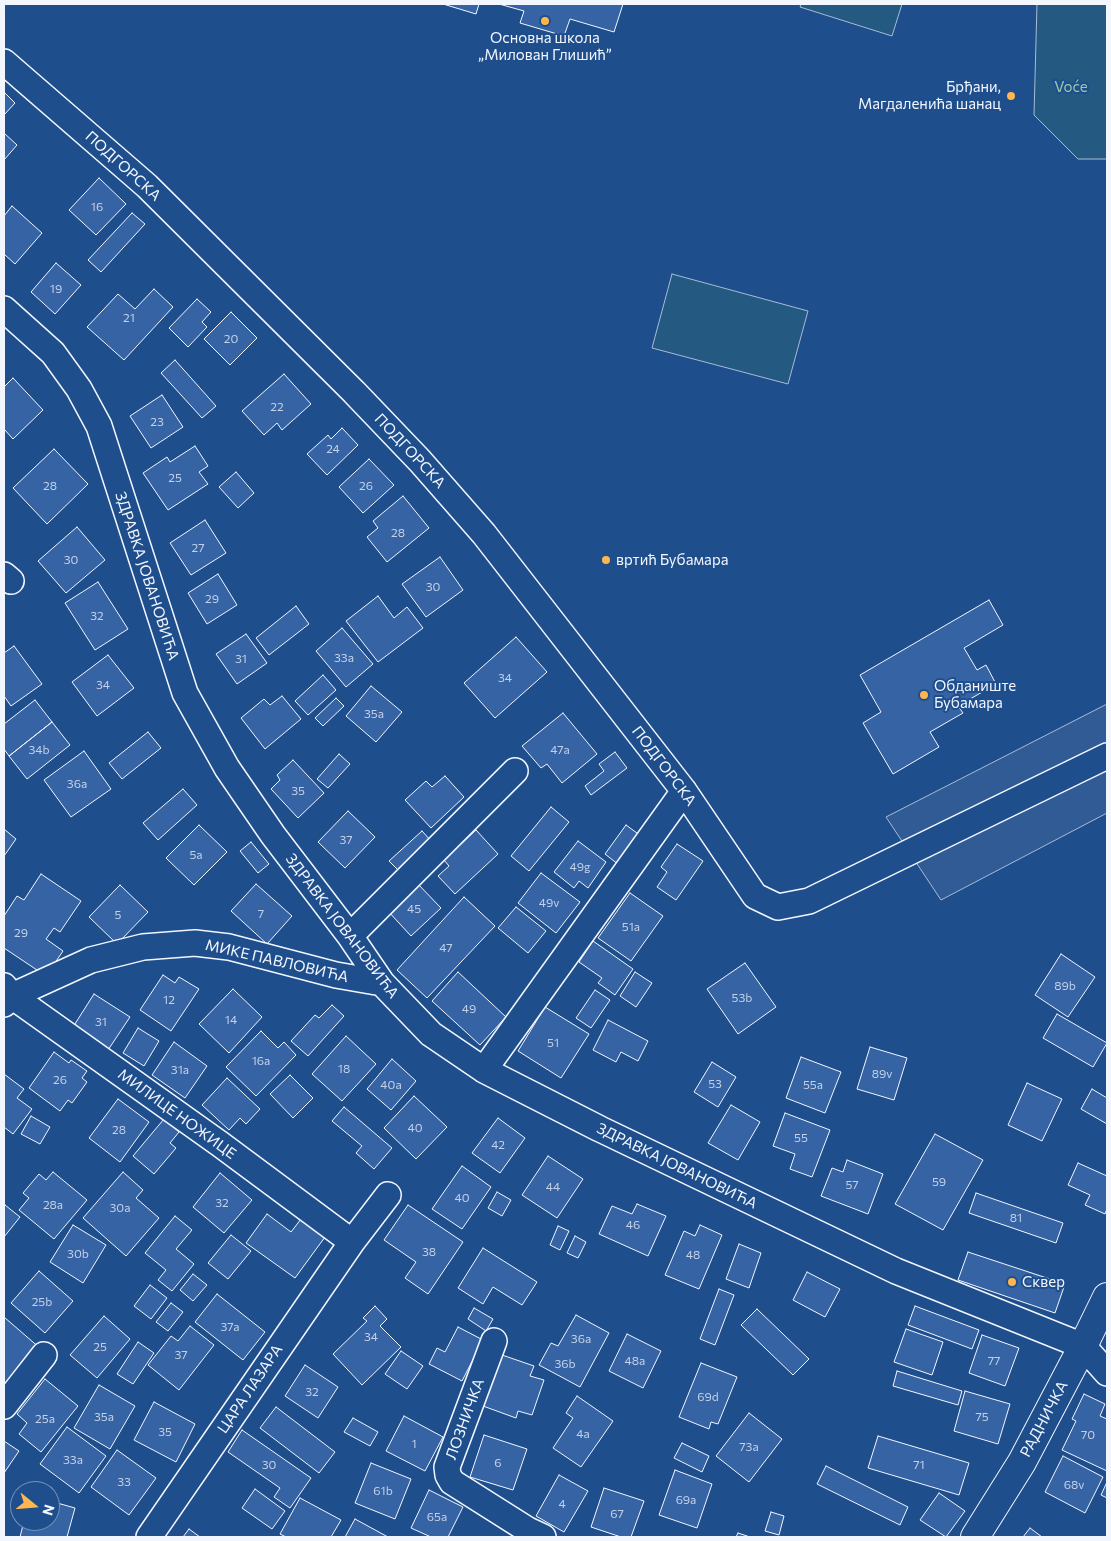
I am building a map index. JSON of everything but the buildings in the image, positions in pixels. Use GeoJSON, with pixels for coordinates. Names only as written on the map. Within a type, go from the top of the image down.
{"type":"FeatureCollection","features":[{"type":"Feature","properties":{"kind":"street","name":"ПОДГОРСКА"},"geometry":{"type":"LineString","coordinates":[[4,62],[147,186],[354,392],[420,461],[484,534],[684,791],[755,896],[778,907],[809,901],[1107,756]]}},
{"type":"Feature","properties":{"kind":"street","name":"ЗДРАВКА ЈОВАНОВИЋА"},"geometry":{"type":"LineString","coordinates":[[4,309],[53,353],[79,389],[98,426],[185,693],[227,768],[273,835],[350,936],[382,983],[431,1034],[484,1070],[896,1271],[1083,1346]]}},
{"type":"Feature","properties":{"kind":"street"},"geometry":{"type":"LineString","coordinates":[[350,936],[515,771]]}},
{"type":"Feature","properties":{"kind":"street"},"geometry":{"type":"LineString","coordinates":[[484,1070],[684,791]]}},
{"type":"Feature","properties":{"kind":"street","name":"МИКЕ ПАВЛОВИЋА"},"geometry":{"type":"LineString","coordinates":[[6,996],[91,960],[143,947],[195,943],[229,947],[336,975],[382,983]]}},
{"type":"Feature","properties":{"kind":"street","name":"МИЛИЦЕ НОЖИЦЕ"},"geometry":{"type":"LineString","coordinates":[[6,996],[220,1144],[352,1242]]}},
{"type":"Feature","properties":{"kind":"street","name":"ЦАРА ЛАЗАРА"},"geometry":{"type":"LineString","coordinates":[[149,1537],[352,1242],[388,1195]]}},
{"type":"Feature","properties":{"kind":"street","name":"РАДНИЧКА"},"geometry":{"type":"LineString","coordinates":[[975,1537],[1022,1462],[1107,1297]]}},
{"type":"Feature","properties":{"kind":"street","name":"ЛОЗНИЧКА"},"geometry":{"type":"LineString","coordinates":[[494,1341],[447,1467],[448,1476],[452,1482],[528,1530],[543,1537]]}},
{"type":"Feature","properties":{"kind":"street"},"geometry":{"type":"LineString","coordinates":[[1083,1346],[1107,1373]]}},
{"type":"Feature","properties":{"kind":"street"},"geometry":{"type":"LineString","coordinates":[[4,1406],[44,1356]]}},
{"type":"Feature","properties":{"kind":"green space"},"geometry":{"type":"Polygon","coordinates":[[[801,4],[902,4],[892,36],[800,7],[801,4]]]}},
{"type":"Feature","properties":{"kind":"green space","name":"Voće"},"geometry":{"type":"Polygon","coordinates":[[[1037,4],[1107,4],[1107,159],[1078,159],[1034,115],[1037,4]]]}},
{"type":"Feature","properties":{"kind":"green space"},"geometry":{"type":"Polygon","coordinates":[[[672,274],[808,311],[788,384],[652,348],[672,274]]]}},
{"type":"Feature","properties":{"kind":"shaded area"},"geometry":{"type":"Polygon","coordinates":[[[1107,704],[1107,813],[941,900],[886,817],[1107,704]]]}},
{"type":"Feature","properties":{"kind":"place","name":"Основна школа „Милован Глишић”"},"geometry":{"type":"Point","coordinates":[545,21]}},
{"type":"Feature","properties":{"kind":"place","name":"Брђани, Магдаленића шанац"},"geometry":{"type":"Point","coordinates":[1011,96]}},
{"type":"Feature","properties":{"kind":"place","name":"вртић Бубамара"},"geometry":{"type":"Point","coordinates":[606,560]}},
{"type":"Feature","properties":{"kind":"place","name":"Обданиште Бубамара"},"geometry":{"type":"Point","coordinates":[924,695]}},
{"type":"Feature","properties":{"kind":"place","name":"Сквер"},"geometry":{"type":"Point","coordinates":[1012,1282]}}]}
